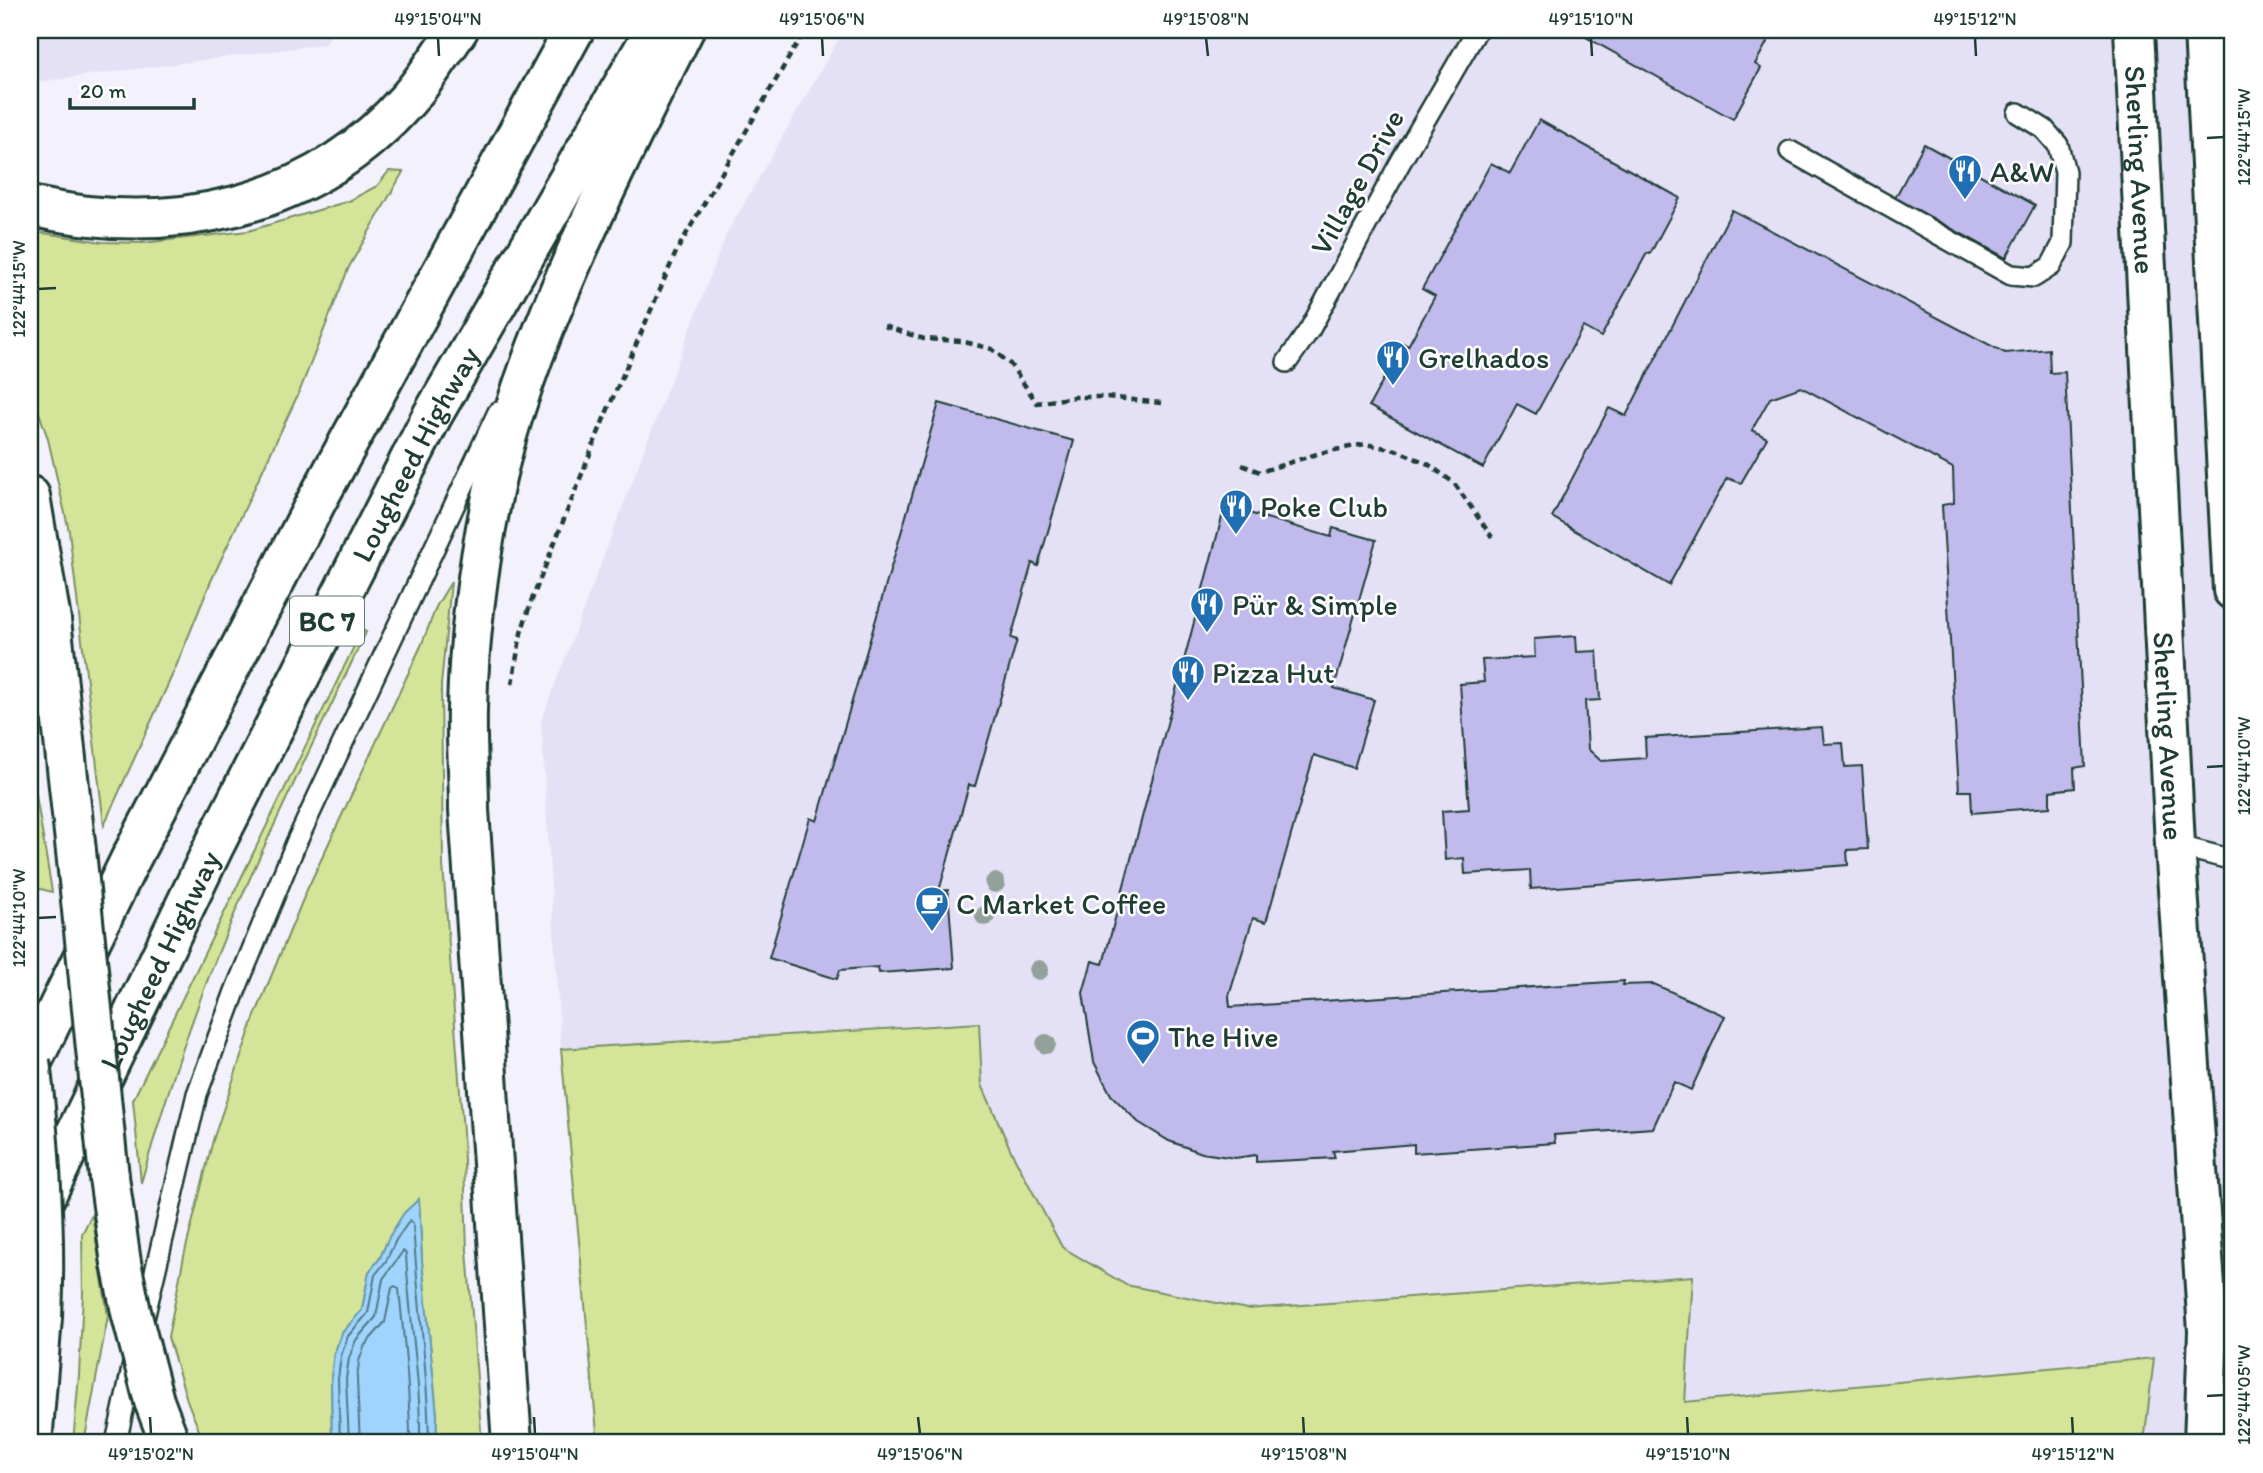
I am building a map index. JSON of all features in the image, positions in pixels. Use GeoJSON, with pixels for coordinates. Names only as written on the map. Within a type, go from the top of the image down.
{"type":"FeatureCollection","features":[{"type":"Feature","properties":{"kind":"main road"},"geometry":{"type":"LineString","coordinates":[[30,206],[107,218],[158,219],[233,208],[267,196],[298,183],[355,149],[408,99],[458,30]]}},
{"type":"Feature","properties":{"kind":"main road","name":"Lougheed Highway"},"geometry":{"type":"LineString","coordinates":[[30,1063],[130,860],[310,514],[574,30]]}},
{"type":"Feature","properties":{"kind":"main road","name":"Lougheed Highway"},"geometry":{"type":"LineString","coordinates":[[30,1228],[219,836],[432,416],[655,30]]}},
{"type":"Feature","properties":{"kind":"main road"},"geometry":{"type":"LineString","coordinates":[[512,1443],[469,810],[467,709],[474,617],[484,540],[516,405],[553,305],[623,148],[684,30]]}},
{"type":"Feature","properties":{"kind":"main road","name":"Sherling Avenue"},"geometry":{"type":"LineString","coordinates":[[2134,30],[2175,845],[2208,1331],[2204,1443]]}},
{"type":"Feature","properties":{"kind":"main road"},"geometry":{"type":"LineString","coordinates":[[2204,30],[2233,590]]}},
{"type":"Feature","properties":{"kind":"main road"},"geometry":{"type":"LineString","coordinates":[[30,496],[51,620],[109,1177],[121,1263],[154,1401],[170,1443]]}},
{"type":"Feature","properties":{"kind":"main road"},"geometry":{"type":"LineString","coordinates":[[30,1063],[38,1125],[43,1207],[42,1317],[33,1443]]}},
{"type":"Feature","properties":{"kind":"lane","name":"Village Drive"},"geometry":{"type":"LineString","coordinates":[[1287,362],[1310,329],[1400,163],[1477,30]]}},
{"type":"Feature","properties":{"kind":"lane"},"geometry":{"type":"LineString","coordinates":[[1790,151],[2011,275],[2034,277],[2051,266],[2063,243],[2065,172],[2059,145],[2043,129],[2018,113]]}},
{"type":"Feature","properties":{"kind":"lane"},"geometry":{"type":"LineString","coordinates":[[116,1443],[168,1208],[197,1094],[236,989],[296,844],[355,714],[623,148]]}},
{"type":"Feature","properties":{"kind":"lane"},"geometry":{"type":"LineString","coordinates":[[2175,845],[2233,860]]}},
{"type":"Feature","properties":{"kind":"path"},"geometry":{"type":"LineString","coordinates":[[511,690],[521,633],[531,602],[605,416],[677,250],[805,30]]}},
{"type":"Feature","properties":{"kind":"path"},"geometry":{"type":"LineString","coordinates":[[884,326],[924,339],[961,341],[992,349],[1010,364],[1037,404],[1074,397],[1107,397],[1161,403]]}},
{"type":"Feature","properties":{"kind":"path"},"geometry":{"type":"LineString","coordinates":[[1242,465],[1260,472],[1320,453],[1365,444],[1395,450],[1428,464],[1454,484],[1492,537]]}},
{"type":"Feature","properties":{"kind":"shaded area"},"geometry":{"type":"Polygon","coordinates":[[[30,30],[334,30],[325,44],[30,83],[30,30]]]}},
{"type":"Feature","properties":{"kind":"shaded area"},"geometry":{"type":"Polygon","coordinates":[[[844,30],[2233,30],[2233,1443],[598,1443],[561,1049],[541,721],[726,235],[844,30]]]}},
{"type":"Feature","properties":{"kind":"green space"},"geometry":{"type":"Polygon","coordinates":[[[389,171],[403,172],[349,267],[300,390],[211,581],[175,669],[104,825],[69,531],[48,439],[30,386],[30,231],[102,242],[143,243],[248,231],[349,201],[377,186],[389,171]]]}},
{"type":"Feature","properties":{"kind":"green space"},"geometry":{"type":"Polygon","coordinates":[[[451,582],[441,685],[443,865],[482,1443],[436,1443],[437,1415],[419,1200],[389,1237],[380,1258],[369,1272],[362,1310],[342,1333],[334,1354],[331,1378],[332,1439],[337,1443],[204,1443],[187,1400],[168,1337],[184,1256],[213,1140],[253,1021],[306,892],[421,646],[437,605],[451,582]]]}},
{"type":"Feature","properties":{"kind":"green space"},"geometry":{"type":"Polygon","coordinates":[[[362,630],[366,632],[230,923],[174,1074],[141,1183],[133,1100],[362,630]]]}},
{"type":"Feature","properties":{"kind":"green space"},"geometry":{"type":"Polygon","coordinates":[[[30,755],[52,892],[37,888],[30,861],[30,755]]]}},
{"type":"Feature","properties":{"kind":"green space"},"geometry":{"type":"Polygon","coordinates":[[[979,1023],[982,1085],[1012,1153],[1062,1247],[1126,1285],[1247,1309],[1693,1276],[1685,1402],[2154,1358],[2144,1443],[598,1443],[561,1049],[979,1023]]]}},
{"type":"Feature","properties":{"kind":"green space"},"geometry":{"type":"Polygon","coordinates":[[[92,1214],[108,1316],[84,1443],[73,1443],[83,1294],[82,1234],[92,1214]]]}},
{"type":"Feature","properties":{"kind":"water"},"geometry":{"type":"Polygon","coordinates":[[[419,1199],[422,1261],[437,1415],[436,1443],[337,1443],[332,1440],[331,1378],[334,1354],[342,1333],[362,1310],[369,1272],[380,1258],[404,1213],[419,1199]]]}},
{"type":"Feature","properties":{"kind":"building"},"geometry":{"type":"Polygon","coordinates":[[[1590,30],[1774,30],[1755,64],[1761,68],[1733,119],[1586,37],[1590,30]]]}},
{"type":"Feature","properties":{"kind":"building"},"geometry":{"type":"Polygon","coordinates":[[[1539,120],[1680,198],[1601,337],[1583,327],[1536,414],[1517,404],[1483,468],[1369,406],[1403,343],[1408,346],[1435,296],[1422,289],[1491,163],[1510,173],[1539,120]]]}},
{"type":"Feature","properties":{"kind":"building","name":"A&W"},"geometry":{"type":"Polygon","coordinates":[[[1924,144],[2035,205],[2006,258],[1895,198],[1924,144]]]}},
{"type":"Feature","properties":{"kind":"building"},"geometry":{"type":"Polygon","coordinates":[[[1732,210],[2005,353],[2049,349],[2050,373],[2065,372],[2085,766],[2074,768],[2075,788],[2050,791],[2050,807],[1972,813],[1971,791],[1959,791],[1942,505],[1954,503],[1953,468],[1801,387],[1770,398],[1752,430],[1767,438],[1741,483],[1727,478],[1669,585],[1552,517],[1609,408],[1626,416],[1732,210]]]}},
{"type":"Feature","properties":{"kind":"building"},"geometry":{"type":"Polygon","coordinates":[[[939,403],[1074,441],[1038,566],[1032,563],[1011,638],[1017,640],[975,786],[969,785],[939,891],[948,890],[954,968],[879,973],[878,967],[840,970],[837,979],[769,958],[810,818],[817,821],[939,403]]]}},
{"type":"Feature","properties":{"kind":"building"},"geometry":{"type":"Polygon","coordinates":[[[1225,506],[1331,537],[1333,528],[1376,540],[1334,688],[1374,700],[1354,768],[1314,755],[1266,922],[1253,918],[1229,996],[1230,1007],[1624,981],[1623,985],[1654,984],[1725,1016],[1691,1090],[1674,1082],[1653,1128],[1554,1135],[1555,1143],[1414,1153],[1414,1144],[1333,1151],[1335,1158],[1256,1162],[1256,1155],[1235,1158],[1202,1153],[1169,1141],[1138,1122],[1111,1095],[1094,1062],[1083,993],[1092,961],[1103,964],[1225,506]]]}},
{"type":"Feature","properties":{"kind":"building"},"geometry":{"type":"Polygon","coordinates":[[[1576,636],[1577,652],[1597,651],[1600,700],[1585,701],[1588,749],[1601,761],[1646,758],[1645,738],[1822,727],[1824,744],[1843,743],[1845,767],[1862,766],[1868,849],[1847,850],[1848,865],[1531,889],[1530,870],[1465,874],[1464,858],[1445,860],[1442,811],[1469,809],[1460,684],[1484,682],[1482,660],[1535,657],[1534,639],[1576,636]]]}},
{"type":"Feature","properties":{"kind":"place","name":"A&W"},"geometry":{"type":"Point","coordinates":[1965,201]}},
{"type":"Feature","properties":{"kind":"place","name":"Grelhados"},"geometry":{"type":"Point","coordinates":[1393,387]}},
{"type":"Feature","properties":{"kind":"place","name":"Poke Club"},"geometry":{"type":"Point","coordinates":[1236,536]}},
{"type":"Feature","properties":{"kind":"place","name":"Pür & Simple"},"geometry":{"type":"Point","coordinates":[1207,634]}},
{"type":"Feature","properties":{"kind":"place","name":"Pizza Hut"},"geometry":{"type":"Point","coordinates":[1188,702]}},
{"type":"Feature","properties":{"kind":"place","name":"C Market Coffee"},"geometry":{"type":"Point","coordinates":[932,933]}},
{"type":"Feature","properties":{"kind":"place","name":"The Hive"},"geometry":{"type":"Point","coordinates":[1143,1066]}}]}
